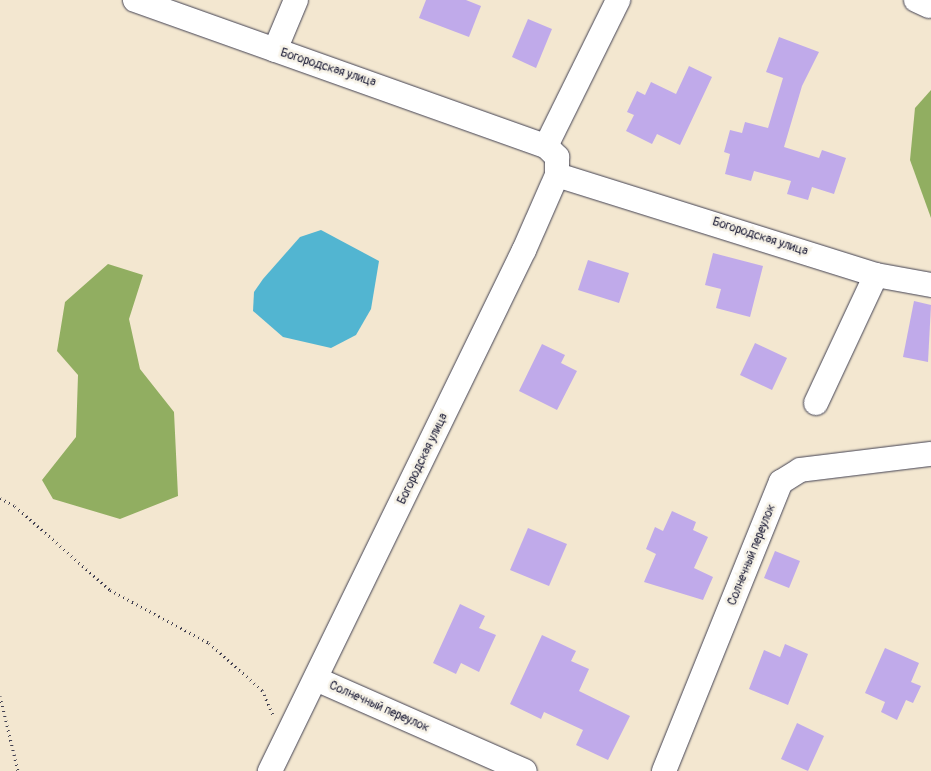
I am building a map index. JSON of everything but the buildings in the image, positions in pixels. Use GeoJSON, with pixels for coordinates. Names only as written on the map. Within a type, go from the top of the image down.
{"type":"FeatureCollection","features":[{"type":"Feature","properties":{"kind":"street","name":"Богородская улица"},"geometry":{"type":"LineString","coordinates":[[135,0],[546,146]]}},
{"type":"Feature","properties":{"kind":"street"},"geometry":{"type":"LineString","coordinates":[[275,50],[296,0]]}},
{"type":"Feature","properties":{"kind":"street"},"geometry":{"type":"LineString","coordinates":[[557,175],[557,157],[546,146],[618,0]]}},
{"type":"Feature","properties":{"kind":"street","name":"Богородская улица"},"geometry":{"type":"LineString","coordinates":[[270,771],[316,679],[557,175],[876,274],[931,285]]}},
{"type":"Feature","properties":{"kind":"street"},"geometry":{"type":"LineString","coordinates":[[816,403],[876,274]]}},
{"type":"Feature","properties":{"kind":"street","name":"Солнечный переулок"},"geometry":{"type":"LineString","coordinates":[[664,771],[781,482],[800,470],[931,454]]}},
{"type":"Feature","properties":{"kind":"street","name":"Солнечный переулок"},"geometry":{"type":"LineString","coordinates":[[316,679],[525,771]]}},
{"type":"Feature","properties":{"kind":"path"},"geometry":{"type":"LineString","coordinates":[[0,498],[15,506],[110,590],[209,643],[262,690],[285,741]]}},
{"type":"Feature","properties":{"kind":"path"},"geometry":{"type":"LineString","coordinates":[[0,696],[18,771]]}},
{"type":"Feature","properties":{"kind":"green space"},"geometry":{"type":"Polygon","coordinates":[[[931,90],[931,218],[910,160],[915,108],[931,90]]]}},
{"type":"Feature","properties":{"kind":"green space"},"geometry":{"type":"Polygon","coordinates":[[[108,264],[143,275],[129,319],[140,369],[174,412],[178,496],[120,519],[53,499],[42,480],[76,437],[78,375],[57,351],[65,302],[108,264]]]}},
{"type":"Feature","properties":{"kind":"water"},"geometry":{"type":"Polygon","coordinates":[[[321,230],[379,261],[371,309],[356,335],[331,348],[283,337],[253,311],[254,292],[263,279],[300,237],[321,230]]]}}]}
